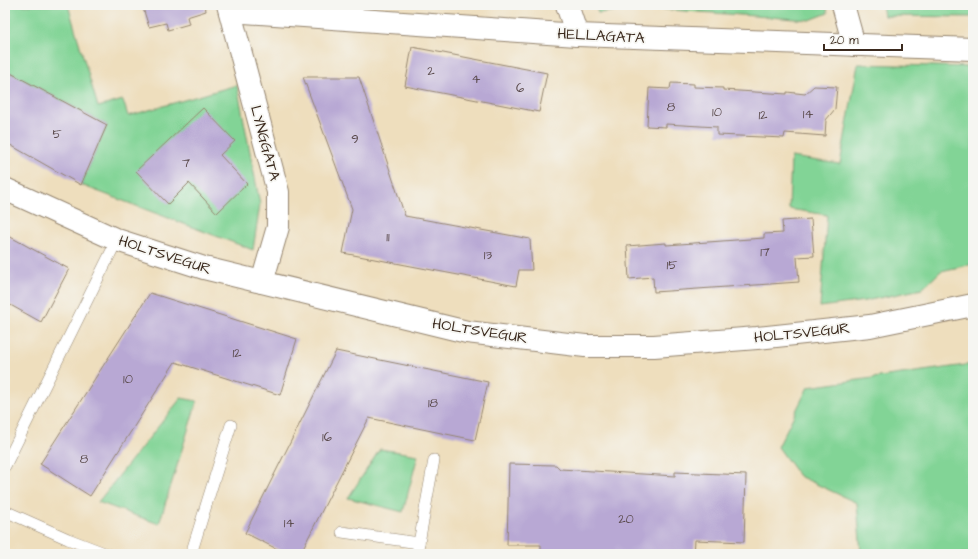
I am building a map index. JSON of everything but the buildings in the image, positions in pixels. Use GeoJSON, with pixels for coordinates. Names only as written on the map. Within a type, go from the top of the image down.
{"type":"FeatureCollection","features":[{"type":"Feature","properties":{"kind":"street"},"geometry":{"type":"LineString","coordinates":[[567,5],[577,35]]}},
{"type":"Feature","properties":{"kind":"street"},"geometry":{"type":"LineString","coordinates":[[843,5],[854,46]]}},
{"type":"Feature","properties":{"kind":"street","name":"HELLAGATA"},"geometry":{"type":"LineString","coordinates":[[229,8],[577,35],[854,46],[973,49]]}},
{"type":"Feature","properties":{"kind":"street","name":"LYNGGATA"},"geometry":{"type":"LineString","coordinates":[[229,8],[278,192],[278,227],[262,282]]}},
{"type":"Feature","properties":{"kind":"street","name":"HOLTSVEGUR"},"geometry":{"type":"LineString","coordinates":[[5,189],[117,240],[204,268],[467,332],[585,346],[654,346],[757,338],[878,324],[973,305]]}},
{"type":"Feature","properties":{"kind":"lane"},"geometry":{"type":"LineString","coordinates":[[5,466],[117,240]]}},
{"type":"Feature","properties":{"kind":"lane"},"geometry":{"type":"LineString","coordinates":[[191,554],[231,424]]}},
{"type":"Feature","properties":{"kind":"lane"},"geometry":{"type":"LineString","coordinates":[[342,532],[418,549],[434,460]]}},
{"type":"Feature","properties":{"kind":"lane"},"geometry":{"type":"LineString","coordinates":[[5,511],[68,539],[107,554]]}},
{"type":"Feature","properties":{"kind":"green space"},"geometry":{"type":"Polygon","coordinates":[[[5,5],[68,5],[98,107],[123,100],[128,116],[237,85],[260,204],[253,250],[81,185],[107,125],[5,70],[5,27],[10,18],[5,15],[5,5]]]}},
{"type":"Feature","properties":{"kind":"green space"},"geometry":{"type":"Polygon","coordinates":[[[595,5],[826,5],[828,13],[810,20],[644,8],[598,13],[595,5]]]}},
{"type":"Feature","properties":{"kind":"green space"},"geometry":{"type":"Polygon","coordinates":[[[882,5],[973,5],[973,17],[884,16],[882,5]]]}},
{"type":"Feature","properties":{"kind":"green space"},"geometry":{"type":"Polygon","coordinates":[[[858,64],[973,67],[973,264],[941,271],[922,289],[865,301],[820,307],[827,215],[789,209],[791,157],[840,164],[858,64]]]}},
{"type":"Feature","properties":{"kind":"green space"},"geometry":{"type":"Polygon","coordinates":[[[973,364],[973,554],[861,554],[857,503],[799,476],[778,447],[808,387],[973,364]]]}},
{"type":"Feature","properties":{"kind":"green space"},"geometry":{"type":"Polygon","coordinates":[[[181,398],[197,401],[159,524],[98,502],[181,398]]]}},
{"type":"Feature","properties":{"kind":"green space"},"geometry":{"type":"Polygon","coordinates":[[[380,449],[418,455],[403,512],[348,498],[380,449]]]}}]}
